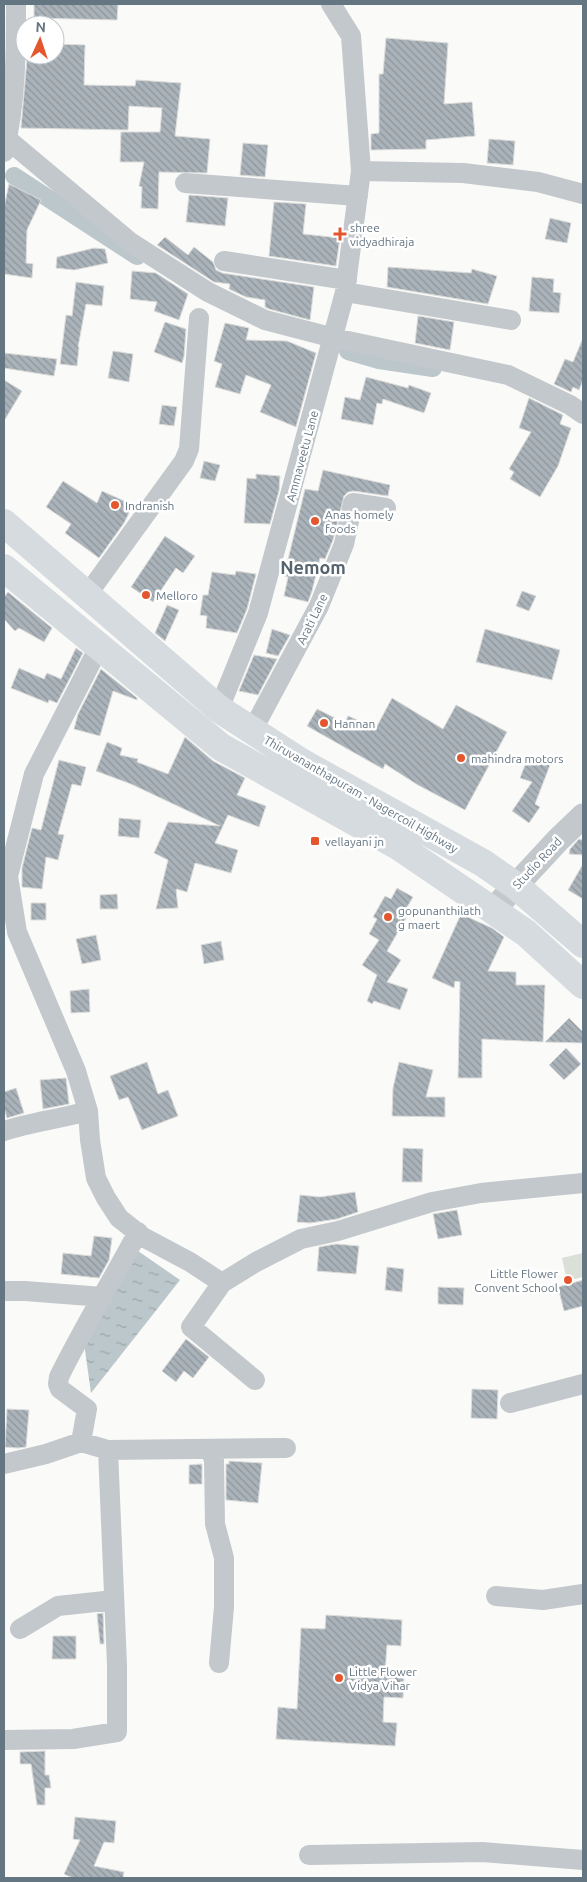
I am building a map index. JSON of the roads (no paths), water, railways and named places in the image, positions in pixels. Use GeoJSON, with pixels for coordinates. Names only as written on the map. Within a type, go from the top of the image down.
{"type":"FeatureCollection","features":[{"type":"Feature","properties":{"kind":"main road","name":"Thiruvananthapuram - Nagercoil Highway"},"geometry":{"type":"LineString","coordinates":[[4,523],[219,709],[302,762],[483,863],[516,886],[583,944]]}},
{"type":"Feature","properties":{"kind":"main road"},"geometry":{"type":"LineString","coordinates":[[4,568],[221,747],[398,846],[526,933],[583,985]]}},
{"type":"Feature","properties":{"kind":"street"},"geometry":{"type":"LineString","coordinates":[[16,4],[12,110],[5,145],[130,242],[208,292],[265,320],[334,338],[508,375],[570,405],[583,414]]}},
{"type":"Feature","properties":{"kind":"street","name":"Ammaveetu Lane"},"geometry":{"type":"LineString","coordinates":[[219,709],[258,614],[334,338],[346,286],[361,171],[351,36],[331,4]]}},
{"type":"Feature","properties":{"kind":"street"},"geometry":{"type":"LineString","coordinates":[[361,171],[463,173],[538,182],[583,194]]}},
{"type":"Feature","properties":{"kind":"street"},"geometry":{"type":"LineString","coordinates":[[185,183],[358,196]]}},
{"type":"Feature","properties":{"kind":"street"},"geometry":{"type":"LineString","coordinates":[[224,261],[511,320]]}},
{"type":"Feature","properties":{"kind":"street"},"geometry":{"type":"LineString","coordinates":[[87,595],[184,461],[189,449],[199,318]]}},
{"type":"Feature","properties":{"kind":"street","name":"Arati Lane"},"geometry":{"type":"LineString","coordinates":[[252,731],[319,606],[344,544],[353,503],[386,508]]}},
{"type":"Feature","properties":{"kind":"street"},"geometry":{"type":"LineString","coordinates":[[99,647],[34,774],[8,876],[17,932],[76,1071],[88,1110],[90,1140],[96,1178],[106,1198],[119,1218],[138,1232],[222,1283]]}},
{"type":"Feature","properties":{"kind":"street","name":"Studio Road"},"geometry":{"type":"LineString","coordinates":[[492,911],[583,816]]}},
{"type":"Feature","properties":{"kind":"street"},"geometry":{"type":"LineString","coordinates":[[4,1131],[88,1110]]}},
{"type":"Feature","properties":{"kind":"street"},"geometry":{"type":"LineString","coordinates":[[255,1380],[192,1327],[222,1283],[256,1262],[302,1239],[338,1231],[432,1202],[481,1193],[583,1183]]}},
{"type":"Feature","properties":{"kind":"street"},"geometry":{"type":"LineString","coordinates":[[81,1442],[87,1409],[60,1389],[58,1384],[59,1377],[80,1334],[103,1297],[138,1232]]}},
{"type":"Feature","properties":{"kind":"street"},"geometry":{"type":"LineString","coordinates":[[4,1291],[25,1290],[103,1297]]}},
{"type":"Feature","properties":{"kind":"street"},"geometry":{"type":"LineString","coordinates":[[510,1403],[583,1384]]}},
{"type":"Feature","properties":{"kind":"street"},"geometry":{"type":"LineString","coordinates":[[4,1464],[46,1454],[81,1442],[108,1450],[286,1448]]}},
{"type":"Feature","properties":{"kind":"street"},"geometry":{"type":"LineString","coordinates":[[211,1449],[214,1461],[215,1524],[224,1558],[224,1607],[219,1663]]}},
{"type":"Feature","properties":{"kind":"street"},"geometry":{"type":"LineString","coordinates":[[4,1740],[73,1739],[117,1732],[108,1450]]}},
{"type":"Feature","properties":{"kind":"street"},"geometry":{"type":"LineString","coordinates":[[496,1596],[543,1600],[583,1594]]}},
{"type":"Feature","properties":{"kind":"street"},"geometry":{"type":"LineString","coordinates":[[20,1629],[58,1606],[114,1600]]}},
{"type":"Feature","properties":{"kind":"street"},"geometry":{"type":"LineString","coordinates":[[309,1855],[482,1852],[583,1860]]}},
{"type":"Feature","properties":{"kind":"water"},"geometry":{"type":"Polygon","coordinates":[[[138,1251],[180,1280],[91,1393],[84,1343],[138,1251]]]}},
{"type":"Feature","properties":{"kind":"waterway"},"geometry":{"type":"LineString","coordinates":[[14,176],[137,256]]}},
{"type":"Feature","properties":{"kind":"waterway"},"geometry":{"type":"LineString","coordinates":[[348,351],[379,360],[433,368]]}},
{"type":"Feature","properties":{"kind":"place","name":"shree vidyadhiraja"},"geometry":{"type":"Point","coordinates":[340,234]}},
{"type":"Feature","properties":{"kind":"place","name":"Indranish"},"geometry":{"type":"Point","coordinates":[115,505]}},
{"type":"Feature","properties":{"kind":"place","name":"Anas homely foods"},"geometry":{"type":"Point","coordinates":[315,521]}},
{"type":"Feature","properties":{"kind":"place","name":"Melloro"},"geometry":{"type":"Point","coordinates":[146,595]}},
{"type":"Feature","properties":{"kind":"place","name":"Hannan"},"geometry":{"type":"Point","coordinates":[324,723]}},
{"type":"Feature","properties":{"kind":"place","name":"mahindra motors"},"geometry":{"type":"Point","coordinates":[461,758]}},
{"type":"Feature","properties":{"kind":"place","name":"vellayani jn"},"geometry":{"type":"Point","coordinates":[315,841]}},
{"type":"Feature","properties":{"kind":"place","name":"gopunanthilath g maert"},"geometry":{"type":"Point","coordinates":[388,917]}},
{"type":"Feature","properties":{"kind":"place","name":"Little Flower Convent School"},"geometry":{"type":"Point","coordinates":[568,1280]}},
{"type":"Feature","properties":{"kind":"place","name":"Little Flower Vidya Vihar"},"geometry":{"type":"Point","coordinates":[339,1678]}},
{"type":"Feature","properties":{"kind":"district","name":"Nemom"},"geometry":{"type":"Point","coordinates":[313,567]}}]}
